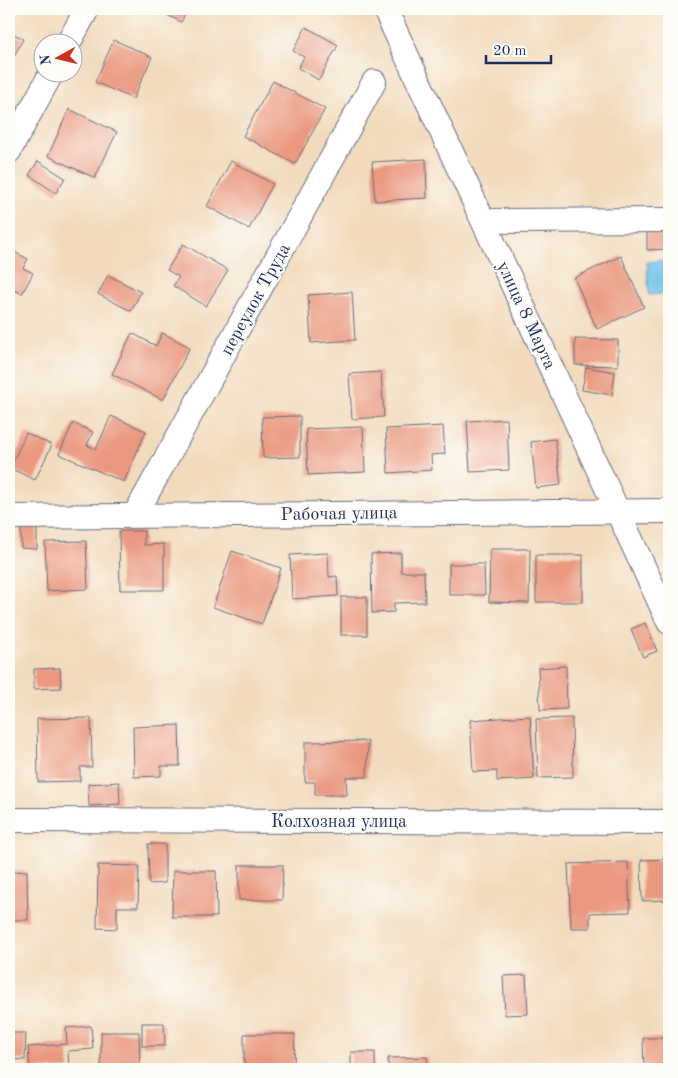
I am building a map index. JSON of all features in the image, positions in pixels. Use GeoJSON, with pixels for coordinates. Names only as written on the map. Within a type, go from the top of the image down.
{"type":"FeatureCollection","features":[{"type":"Feature","properties":{"kind":"street"},"geometry":{"type":"LineString","coordinates":[[74,32],[87,9]]}},
{"type":"Feature","properties":{"kind":"street","name":"улица 8 Марта"},"geometry":{"type":"LineString","coordinates":[[385,9],[669,622]]}},
{"type":"Feature","properties":{"kind":"street"},"geometry":{"type":"LineString","coordinates":[[9,151],[47,82]]}},
{"type":"Feature","properties":{"kind":"street","name":"переулок Труда"},"geometry":{"type":"LineString","coordinates":[[135,515],[374,82]]}},
{"type":"Feature","properties":{"kind":"street"},"geometry":{"type":"LineString","coordinates":[[484,221],[669,220]]}},
{"type":"Feature","properties":{"kind":"street","name":"Рабочая улица"},"geometry":{"type":"LineString","coordinates":[[9,517],[669,511]]}},
{"type":"Feature","properties":{"kind":"street","name":"Колхозная улица"},"geometry":{"type":"LineString","coordinates":[[9,820],[669,822]]}},
{"type":"Feature","properties":{"kind":"water"},"geometry":{"type":"Polygon","coordinates":[[[667,260],[669,293],[649,295],[647,262],[667,260]]]}},
{"type":"Feature","properties":{"kind":"building"},"geometry":{"type":"Polygon","coordinates":[[[155,9],[188,9],[181,22],[155,9]]]}},
{"type":"Feature","properties":{"kind":"building"},"geometry":{"type":"Polygon","coordinates":[[[306,27],[338,45],[319,80],[298,68],[304,57],[293,51],[306,27]]]}},
{"type":"Feature","properties":{"kind":"building"},"geometry":{"type":"Polygon","coordinates":[[[9,31],[23,39],[9,66],[9,31]]]}},
{"type":"Feature","properties":{"kind":"building"},"geometry":{"type":"Polygon","coordinates":[[[114,40],[152,57],[133,99],[95,82],[114,40]]]}},
{"type":"Feature","properties":{"kind":"building"},"geometry":{"type":"Polygon","coordinates":[[[273,81],[325,109],[295,164],[243,136],[273,81]]]}},
{"type":"Feature","properties":{"kind":"building"},"geometry":{"type":"Polygon","coordinates":[[[69,109],[117,132],[95,178],[48,156],[69,109]]]}},
{"type":"Feature","properties":{"kind":"building"},"geometry":{"type":"Polygon","coordinates":[[[426,159],[427,198],[375,201],[372,162],[426,159]]]}},
{"type":"Feature","properties":{"kind":"building"},"geometry":{"type":"Polygon","coordinates":[[[38,161],[65,178],[56,193],[29,175],[38,161]]]}},
{"type":"Feature","properties":{"kind":"building"},"geometry":{"type":"Polygon","coordinates":[[[231,161],[273,184],[249,229],[207,206],[231,161]]]}},
{"type":"Feature","properties":{"kind":"building"},"geometry":{"type":"Polygon","coordinates":[[[647,227],[669,227],[669,249],[647,250],[647,227]]]}},
{"type":"Feature","properties":{"kind":"building"},"geometry":{"type":"Polygon","coordinates":[[[183,244],[228,270],[206,306],[173,286],[179,277],[167,270],[183,244]]]}},
{"type":"Feature","properties":{"kind":"building"},"geometry":{"type":"Polygon","coordinates":[[[12,251],[28,259],[23,268],[33,273],[22,294],[9,287],[9,257],[12,251]]]}},
{"type":"Feature","properties":{"kind":"building"},"geometry":{"type":"Polygon","coordinates":[[[621,256],[644,307],[597,329],[574,278],[621,256]]]}},
{"type":"Feature","properties":{"kind":"building"},"geometry":{"type":"Polygon","coordinates":[[[108,275],[141,292],[131,311],[98,294],[108,275]]]}},
{"type":"Feature","properties":{"kind":"building"},"geometry":{"type":"Polygon","coordinates":[[[352,292],[355,340],[311,343],[308,295],[352,292]]]}},
{"type":"Feature","properties":{"kind":"building"},"geometry":{"type":"Polygon","coordinates":[[[132,333],[156,346],[162,333],[190,347],[163,400],[112,374],[132,333]]]}},
{"type":"Feature","properties":{"kind":"building"},"geometry":{"type":"Polygon","coordinates":[[[575,339],[618,340],[618,366],[575,365],[575,339]]]}},
{"type":"Feature","properties":{"kind":"building"},"geometry":{"type":"Polygon","coordinates":[[[586,367],[615,372],[612,395],[582,390],[586,367]]]}},
{"type":"Feature","properties":{"kind":"building"},"geometry":{"type":"Polygon","coordinates":[[[381,372],[384,417],[352,419],[349,374],[381,372]]]}},
{"type":"Feature","properties":{"kind":"building"},"geometry":{"type":"Polygon","coordinates":[[[111,416],[146,431],[124,482],[59,454],[73,423],[93,432],[87,445],[96,449],[111,416]]]}},
{"type":"Feature","properties":{"kind":"building"},"geometry":{"type":"Polygon","coordinates":[[[300,416],[300,457],[263,458],[262,417],[300,416]]]}},
{"type":"Feature","properties":{"kind":"building"},"geometry":{"type":"Polygon","coordinates":[[[507,419],[509,470],[470,472],[467,421],[507,419]]]}},
{"type":"Feature","properties":{"kind":"building"},"geometry":{"type":"Polygon","coordinates":[[[443,426],[445,454],[431,455],[432,470],[388,473],[386,429],[443,426]]]}},
{"type":"Feature","properties":{"kind":"building"},"geometry":{"type":"Polygon","coordinates":[[[363,427],[365,472],[308,475],[306,429],[363,427]]]}},
{"type":"Feature","properties":{"kind":"building"},"geometry":{"type":"Polygon","coordinates":[[[26,433],[52,445],[35,480],[10,468],[26,433]]]}},
{"type":"Feature","properties":{"kind":"building"},"geometry":{"type":"Polygon","coordinates":[[[555,439],[561,485],[536,488],[531,442],[555,439]]]}},
{"type":"Feature","properties":{"kind":"building"},"geometry":{"type":"Polygon","coordinates":[[[21,528],[37,528],[37,549],[21,548],[21,528]]]}},
{"type":"Feature","properties":{"kind":"building"},"geometry":{"type":"Polygon","coordinates":[[[119,531],[144,531],[144,545],[164,544],[164,590],[120,590],[119,531]]]}},
{"type":"Feature","properties":{"kind":"building"},"geometry":{"type":"Polygon","coordinates":[[[86,541],[88,589],[47,591],[45,542],[86,541]]]}},
{"type":"Feature","properties":{"kind":"building"},"geometry":{"type":"Polygon","coordinates":[[[490,549],[530,549],[529,603],[489,602],[490,549]]]}},
{"type":"Feature","properties":{"kind":"building"},"geometry":{"type":"Polygon","coordinates":[[[232,551],[281,568],[262,624],[213,607],[232,551]]]}},
{"type":"Feature","properties":{"kind":"building"},"geometry":{"type":"Polygon","coordinates":[[[328,553],[329,577],[337,576],[338,596],[292,599],[290,555],[328,553]]]}},
{"type":"Feature","properties":{"kind":"building"},"geometry":{"type":"Polygon","coordinates":[[[401,553],[401,572],[424,572],[425,602],[394,603],[394,612],[372,613],[371,554],[401,553]]]}},
{"type":"Feature","properties":{"kind":"building"},"geometry":{"type":"Polygon","coordinates":[[[536,555],[583,555],[583,602],[536,602],[536,555]]]}},
{"type":"Feature","properties":{"kind":"building"},"geometry":{"type":"Polygon","coordinates":[[[449,564],[484,564],[485,595],[449,595],[449,564]]]}},
{"type":"Feature","properties":{"kind":"building"},"geometry":{"type":"Polygon","coordinates":[[[341,597],[367,597],[367,635],[341,635],[341,597]]]}},
{"type":"Feature","properties":{"kind":"building"},"geometry":{"type":"Polygon","coordinates":[[[645,623],[657,651],[643,657],[631,629],[645,623]]]}},
{"type":"Feature","properties":{"kind":"building"},"geometry":{"type":"Polygon","coordinates":[[[566,666],[567,709],[540,710],[538,668],[566,666]]]}},
{"type":"Feature","properties":{"kind":"building"},"geometry":{"type":"Polygon","coordinates":[[[60,668],[61,688],[34,689],[34,669],[60,668]]]}},
{"type":"Feature","properties":{"kind":"building"},"geometry":{"type":"Polygon","coordinates":[[[530,716],[534,779],[497,781],[497,771],[473,772],[470,720],[530,716]]]}},
{"type":"Feature","properties":{"kind":"building"},"geometry":{"type":"Polygon","coordinates":[[[91,718],[92,767],[80,767],[80,781],[38,782],[37,719],[91,718]]]}},
{"type":"Feature","properties":{"kind":"building"},"geometry":{"type":"Polygon","coordinates":[[[572,718],[573,777],[538,778],[536,719],[572,718]]]}},
{"type":"Feature","properties":{"kind":"building"},"geometry":{"type":"Polygon","coordinates":[[[179,725],[180,766],[161,766],[161,776],[134,777],[133,727],[179,725]]]}},
{"type":"Feature","properties":{"kind":"building"},"geometry":{"type":"Polygon","coordinates":[[[368,741],[367,777],[346,777],[347,795],[315,795],[315,782],[305,782],[305,742],[368,741]]]}},
{"type":"Feature","properties":{"kind":"building"},"geometry":{"type":"Polygon","coordinates":[[[119,782],[120,804],[89,806],[88,784],[119,782]]]}},
{"type":"Feature","properties":{"kind":"building"},"geometry":{"type":"Polygon","coordinates":[[[148,844],[165,844],[165,883],[149,884],[148,844]]]}},
{"type":"Feature","properties":{"kind":"building"},"geometry":{"type":"Polygon","coordinates":[[[669,859],[669,900],[642,901],[641,860],[669,859]]]}},
{"type":"Feature","properties":{"kind":"building"},"geometry":{"type":"Polygon","coordinates":[[[628,862],[630,912],[590,913],[590,928],[571,928],[568,864],[628,862]]]}},
{"type":"Feature","properties":{"kind":"building"},"geometry":{"type":"Polygon","coordinates":[[[98,865],[139,866],[138,907],[117,907],[117,929],[97,928],[98,865]]]}},
{"type":"Feature","properties":{"kind":"building"},"geometry":{"type":"Polygon","coordinates":[[[239,865],[283,865],[282,900],[239,900],[239,865]]]}},
{"type":"Feature","properties":{"kind":"building"},"geometry":{"type":"Polygon","coordinates":[[[27,871],[28,920],[9,920],[9,872],[27,871]]]}},
{"type":"Feature","properties":{"kind":"building"},"geometry":{"type":"Polygon","coordinates":[[[173,871],[216,871],[217,917],[172,917],[173,871]]]}},
{"type":"Feature","properties":{"kind":"building"},"geometry":{"type":"Polygon","coordinates":[[[526,975],[528,1014],[505,1015],[503,976],[526,975]]]}},
{"type":"Feature","properties":{"kind":"building"},"geometry":{"type":"Polygon","coordinates":[[[142,1023],[164,1023],[165,1046],[142,1046],[142,1023]]]}},
{"type":"Feature","properties":{"kind":"building"},"geometry":{"type":"Polygon","coordinates":[[[91,1026],[93,1049],[68,1051],[69,1069],[30,1069],[28,1047],[67,1044],[66,1028],[91,1026]]]}},
{"type":"Feature","properties":{"kind":"building"},"geometry":{"type":"Polygon","coordinates":[[[101,1032],[139,1032],[140,1069],[101,1069],[101,1032]]]}},
{"type":"Feature","properties":{"kind":"building"},"geometry":{"type":"Polygon","coordinates":[[[9,1033],[26,1033],[25,1060],[9,1059],[9,1033]]]}},
{"type":"Feature","properties":{"kind":"building"},"geometry":{"type":"Polygon","coordinates":[[[244,1034],[295,1034],[294,1069],[244,1069],[244,1034]]]}},
{"type":"Feature","properties":{"kind":"building"},"geometry":{"type":"Polygon","coordinates":[[[643,1038],[669,1038],[669,1069],[644,1069],[643,1038]]]}},
{"type":"Feature","properties":{"kind":"building"},"geometry":{"type":"Polygon","coordinates":[[[351,1052],[375,1052],[375,1069],[351,1069],[351,1052]]]}},
{"type":"Feature","properties":{"kind":"building"},"geometry":{"type":"Polygon","coordinates":[[[427,1057],[428,1069],[388,1069],[388,1058],[427,1057]]]}}]}
